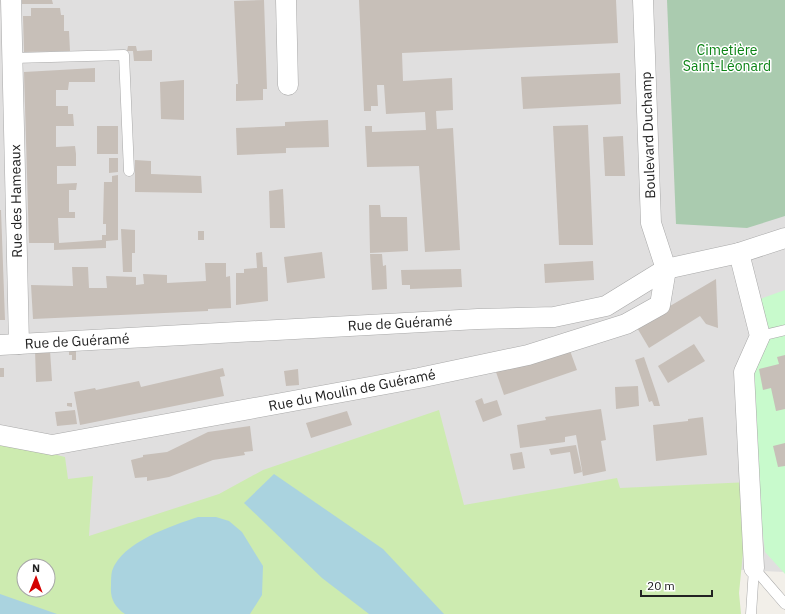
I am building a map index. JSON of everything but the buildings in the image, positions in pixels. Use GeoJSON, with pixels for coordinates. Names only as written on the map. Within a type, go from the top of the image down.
{"type":"FeatureCollection","features":[{"type":"Feature","properties":{"kind":"street","name":"Rue des Hameaux"},"geometry":{"type":"LineString","coordinates":[[9,344],[14,58],[11,0]]}},
{"type":"Feature","properties":{"kind":"street"},"geometry":{"type":"LineString","coordinates":[[286,0],[288,85]]}},
{"type":"Feature","properties":{"kind":"street","name":"Boulevard Duchamp"},"geometry":{"type":"LineString","coordinates":[[643,0],[651,223],[666,268]]}},
{"type":"Feature","properties":{"kind":"street","name":"Rue de Guéramé"},"geometry":{"type":"LineString","coordinates":[[9,344],[554,317],[606,306],[666,268],[739,253],[785,238]]}},
{"type":"Feature","properties":{"kind":"street"},"geometry":{"type":"LineString","coordinates":[[739,253],[760,336],[744,372],[754,568]]}},
{"type":"Feature","properties":{"kind":"street","name":"Rue du Moulin de Guéramé"},"geometry":{"type":"LineString","coordinates":[[0,435],[52,445],[419,378],[528,354],[626,324],[660,305],[666,268]]}},
{"type":"Feature","properties":{"kind":"lane"},"geometry":{"type":"LineString","coordinates":[[14,58],[124,54],[129,171]]}},
{"type":"Feature","properties":{"kind":"lane"},"geometry":{"type":"LineString","coordinates":[[760,336],[785,330]]}},
{"type":"Feature","properties":{"kind":"lane"},"geometry":{"type":"LineString","coordinates":[[754,568],[785,604]]}},
{"type":"Feature","properties":{"kind":"lane"},"geometry":{"type":"LineString","coordinates":[[751,614],[754,568]]}},
{"type":"Feature","properties":{"kind":"shaded area"},"geometry":{"type":"Polygon","coordinates":[[[0,0],[785,0],[785,572],[0,538],[0,0]]]}},
{"type":"Feature","properties":{"kind":"green space","name":"Cimetière Saint-Léonard"},"geometry":{"type":"Polygon","coordinates":[[[667,0],[785,0],[785,216],[747,228],[676,224],[667,0]]]}},
{"type":"Feature","properties":{"kind":"green space"},"geometry":{"type":"Polygon","coordinates":[[[785,290],[785,574],[765,552],[744,372],[760,336],[752,302],[785,290]]]}},
{"type":"Feature","properties":{"kind":"green space"},"geometry":{"type":"Polygon","coordinates":[[[439,410],[464,505],[617,478],[620,488],[750,482],[739,593],[741,614],[0,614],[0,441],[65,457],[68,479],[93,476],[89,536],[219,494],[263,470],[439,410]]]}},
{"type":"Feature","properties":{"kind":"water"},"geometry":{"type":"Polygon","coordinates":[[[274,474],[383,549],[444,614],[369,614],[322,578],[244,503],[274,474]]]}},
{"type":"Feature","properties":{"kind":"water"},"geometry":{"type":"Polygon","coordinates":[[[198,517],[216,517],[229,521],[242,532],[263,566],[262,595],[250,614],[125,614],[121,611],[112,599],[111,595],[112,571],[117,561],[136,544],[149,536],[198,517]]]}},
{"type":"Feature","properties":{"kind":"water"},"geometry":{"type":"Polygon","coordinates":[[[0,594],[57,614],[0,614],[0,594]]]}}]}
